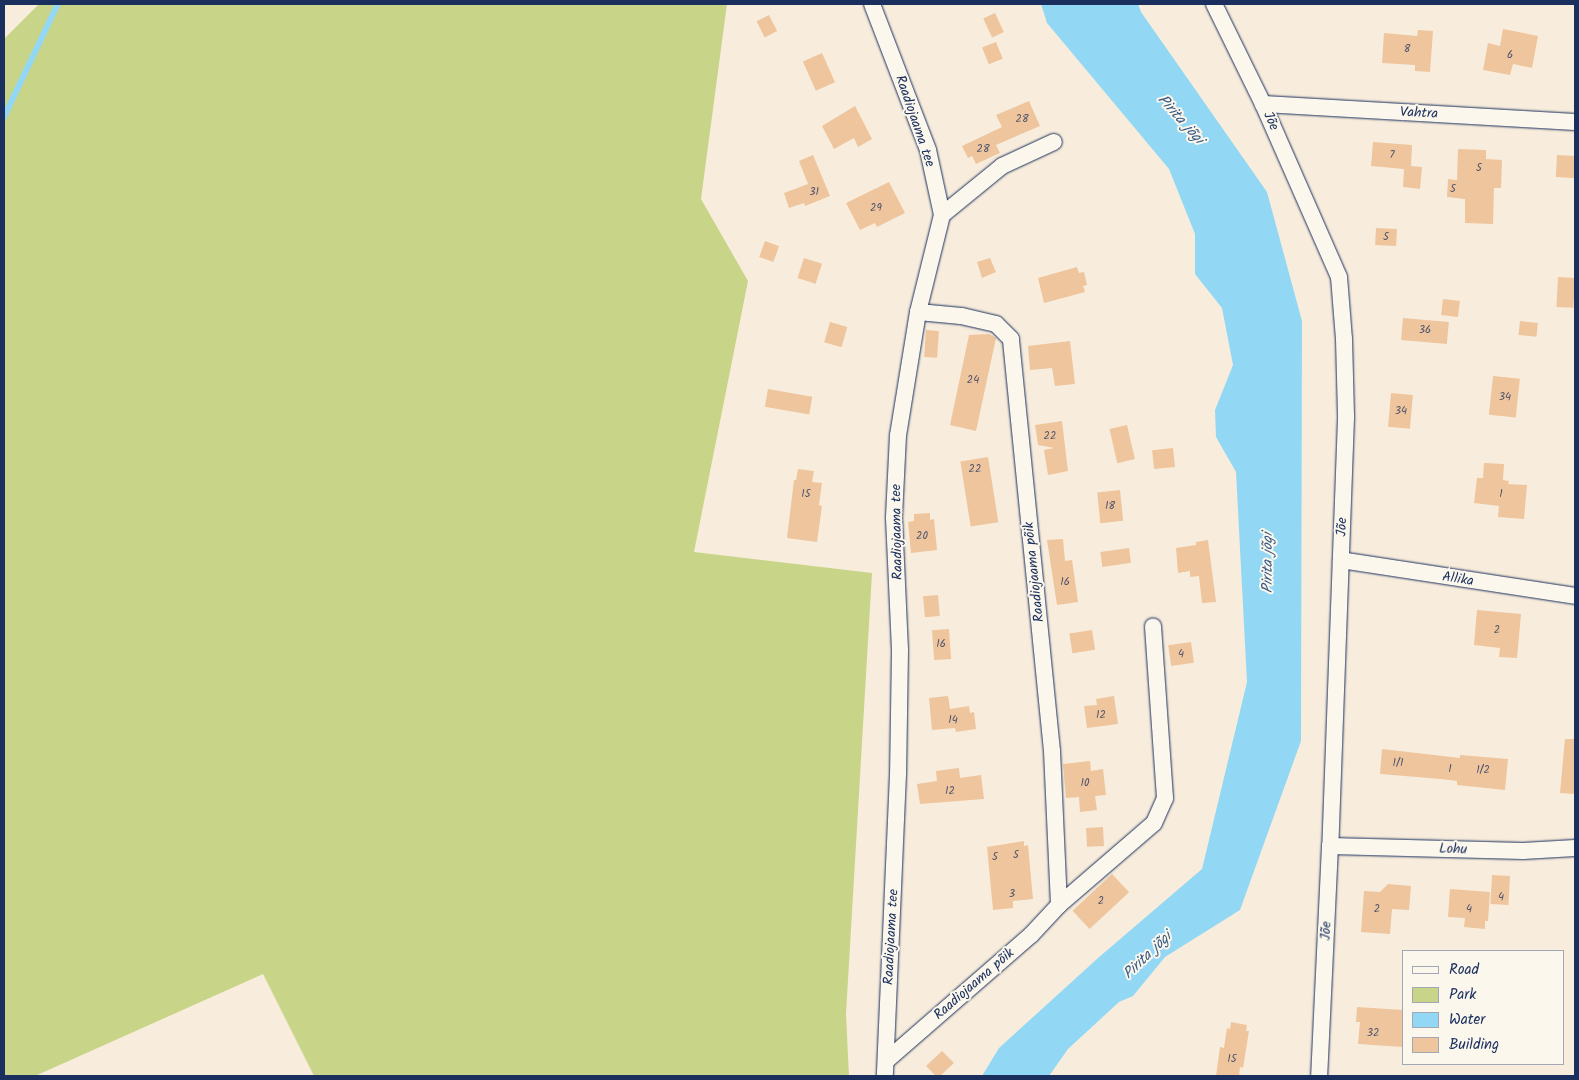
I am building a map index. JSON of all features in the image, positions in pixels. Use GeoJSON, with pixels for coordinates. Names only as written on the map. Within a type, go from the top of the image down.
{"type":"FeatureCollection","features":[{"type":"Feature","properties":{"kind":"street","name":"Raadiojaama tee"},"geometry":{"type":"LineString","coordinates":[[872,4],[928,150],[942,215],[918,312],[898,435],[894,518],[900,650],[898,774],[885,1069]]}},
{"type":"Feature","properties":{"kind":"street","name":"Jõe"},"geometry":{"type":"LineString","coordinates":[[1214,4],[1263,104],[1339,277],[1344,339],[1346,418],[1330,846],[1318,1076]]}},
{"type":"Feature","properties":{"kind":"street","name":"Vahtra"},"geometry":{"type":"LineString","coordinates":[[1263,104],[1575,122]]}},
{"type":"Feature","properties":{"kind":"street"},"geometry":{"type":"LineString","coordinates":[[942,215],[1002,166],[1054,142]]}},
{"type":"Feature","properties":{"kind":"street","name":"Raadiojaama põik"},"geometry":{"type":"LineString","coordinates":[[918,312],[961,316],[996,324],[1011,339],[1052,751],[1059,905]]}},
{"type":"Feature","properties":{"kind":"street","name":"Allika"},"geometry":{"type":"LineString","coordinates":[[1341,560],[1575,596]]}},
{"type":"Feature","properties":{"kind":"street","name":"Raadiojaama põik"},"geometry":{"type":"LineString","coordinates":[[885,1069],[1031,935],[1059,905],[1154,823],[1165,798],[1153,626]]}},
{"type":"Feature","properties":{"kind":"street","name":"Lohu"},"geometry":{"type":"LineString","coordinates":[[1330,846],[1523,852],[1575,848]]}},
{"type":"Feature","properties":{"kind":"green space"},"geometry":{"type":"Polygon","coordinates":[[[39,4],[727,4],[701,199],[748,281],[694,552],[872,573],[846,1014],[849,1076],[314,1076],[263,974],[35,1076],[4,1076],[4,39],[39,4]]]}},
{"type":"Feature","properties":{"kind":"water","name":"Pirita jõgi"},"geometry":{"type":"Polygon","coordinates":[[[1041,4],[1138,4],[1141,12],[1267,192],[1302,321],[1301,741],[1240,910],[1165,957],[1133,996],[1119,1002],[1068,1049],[1049,1076],[982,1076],[999,1048],[1098,958],[1202,869],[1247,682],[1236,472],[1216,437],[1215,410],[1233,365],[1222,308],[1195,274],[1195,234],[1169,169],[1047,23],[1041,4]]]}},
{"type":"Feature","properties":{"kind":"building"},"geometry":{"type":"Polygon","coordinates":[[[995,13],[1004,32],[992,38],[983,18],[995,13]]]}},
{"type":"Feature","properties":{"kind":"building"},"geometry":{"type":"Polygon","coordinates":[[[769,15],[777,31],[765,37],[757,21],[769,15]]]}},
{"type":"Feature","properties":{"kind":"building"},"geometry":{"type":"Polygon","coordinates":[[[1503,29],[1538,36],[1532,68],[1513,64],[1510,75],[1483,70],[1488,43],[1500,46],[1503,29]]]}},
{"type":"Feature","properties":{"kind":"building"},"geometry":{"type":"Polygon","coordinates":[[[1418,30],[1433,31],[1430,72],[1415,71],[1415,65],[1382,63],[1384,33],[1417,36],[1418,30]]]}},
{"type":"Feature","properties":{"kind":"building"},"geometry":{"type":"Polygon","coordinates":[[[996,42],[1003,59],[989,64],[982,48],[996,42]]]}},
{"type":"Feature","properties":{"kind":"building"},"geometry":{"type":"Polygon","coordinates":[[[822,53],[835,82],[816,91],[803,62],[822,53]]]}},
{"type":"Feature","properties":{"kind":"building"},"geometry":{"type":"Polygon","coordinates":[[[1029,101],[1040,126],[996,145],[1000,153],[976,164],[972,156],[968,158],[962,146],[1002,127],[996,115],[1029,101]]]}},
{"type":"Feature","properties":{"kind":"building"},"geometry":{"type":"Polygon","coordinates":[[[855,106],[872,139],[858,147],[854,138],[834,149],[822,126],[855,106]]]}},
{"type":"Feature","properties":{"kind":"building"},"geometry":{"type":"Polygon","coordinates":[[[1373,142],[1412,145],[1411,166],[1422,167],[1420,189],[1403,187],[1404,169],[1371,166],[1373,142]]]}},
{"type":"Feature","properties":{"kind":"building"},"geometry":{"type":"Polygon","coordinates":[[[1458,149],[1486,150],[1486,159],[1502,160],[1501,188],[1494,188],[1493,224],[1465,223],[1465,199],[1447,197],[1448,179],[1457,180],[1458,149]]]}},
{"type":"Feature","properties":{"kind":"building"},"geometry":{"type":"Polygon","coordinates":[[[813,155],[830,196],[805,206],[804,203],[789,208],[784,193],[808,184],[799,161],[813,155]]]}},
{"type":"Feature","properties":{"kind":"building"},"geometry":{"type":"Polygon","coordinates":[[[1557,155],[1575,156],[1574,178],[1556,177],[1557,155]]]}},
{"type":"Feature","properties":{"kind":"building"},"geometry":{"type":"Polygon","coordinates":[[[889,182],[905,213],[877,227],[875,223],[860,230],[846,203],[889,182]]]}},
{"type":"Feature","properties":{"kind":"building"},"geometry":{"type":"Polygon","coordinates":[[[1376,228],[1397,229],[1396,246],[1375,245],[1376,228]]]}},
{"type":"Feature","properties":{"kind":"building"},"geometry":{"type":"Polygon","coordinates":[[[765,241],[779,246],[773,262],[759,257],[765,241]]]}},
{"type":"Feature","properties":{"kind":"building"},"geometry":{"type":"Polygon","coordinates":[[[804,258],[822,264],[816,284],[798,278],[804,258]]]}},
{"type":"Feature","properties":{"kind":"building"},"geometry":{"type":"Polygon","coordinates":[[[990,258],[996,272],[982,278],[977,262],[990,258]]]}},
{"type":"Feature","properties":{"kind":"building"},"geometry":{"type":"Polygon","coordinates":[[[1077,267],[1079,273],[1084,272],[1087,285],[1083,286],[1085,292],[1044,303],[1038,278],[1077,267]]]}},
{"type":"Feature","properties":{"kind":"building"},"geometry":{"type":"Polygon","coordinates":[[[1558,277],[1575,278],[1573,308],[1556,307],[1558,277]]]}},
{"type":"Feature","properties":{"kind":"building"},"geometry":{"type":"Polygon","coordinates":[[[1443,299],[1460,301],[1458,317],[1441,315],[1443,299]]]}},
{"type":"Feature","properties":{"kind":"building"},"geometry":{"type":"Polygon","coordinates":[[[1403,318],[1449,322],[1447,344],[1401,340],[1403,318]]]}},
{"type":"Feature","properties":{"kind":"building"},"geometry":{"type":"Polygon","coordinates":[[[1520,321],[1538,323],[1536,337],[1519,335],[1520,321]]]}},
{"type":"Feature","properties":{"kind":"building"},"geometry":{"type":"Polygon","coordinates":[[[830,322],[847,327],[842,347],[824,342],[830,322]]]}},
{"type":"Feature","properties":{"kind":"building"},"geometry":{"type":"Polygon","coordinates":[[[926,330],[939,331],[937,358],[924,357],[926,330]]]}},
{"type":"Feature","properties":{"kind":"building"},"geometry":{"type":"Polygon","coordinates":[[[989,334],[996,338],[976,431],[950,425],[969,335],[989,334]]]}},
{"type":"Feature","properties":{"kind":"building"},"geometry":{"type":"Polygon","coordinates":[[[1070,341],[1075,384],[1055,386],[1052,368],[1030,370],[1028,346],[1070,341]]]}},
{"type":"Feature","properties":{"kind":"building"},"geometry":{"type":"Polygon","coordinates":[[[1493,376],[1520,379],[1516,418],[1489,415],[1493,376]]]}},
{"type":"Feature","properties":{"kind":"building"},"geometry":{"type":"Polygon","coordinates":[[[768,389],[812,397],[809,415],[765,407],[768,389]]]}},
{"type":"Feature","properties":{"kind":"building"},"geometry":{"type":"Polygon","coordinates":[[[1391,393],[1413,395],[1410,429],[1388,427],[1391,393]]]}},
{"type":"Feature","properties":{"kind":"building"},"geometry":{"type":"Polygon","coordinates":[[[1062,421],[1068,471],[1048,475],[1044,450],[1054,448],[1038,445],[1035,425],[1062,421]]]}},
{"type":"Feature","properties":{"kind":"building"},"geometry":{"type":"Polygon","coordinates":[[[1127,425],[1135,459],[1117,463],[1109,429],[1127,425]]]}},
{"type":"Feature","properties":{"kind":"building"},"geometry":{"type":"Polygon","coordinates":[[[1173,448],[1175,467],[1154,469],[1152,450],[1173,448]]]}},
{"type":"Feature","properties":{"kind":"building"},"geometry":{"type":"Polygon","coordinates":[[[988,457],[998,522],[971,527],[960,461],[988,457]]]}},
{"type":"Feature","properties":{"kind":"building"},"geometry":{"type":"Polygon","coordinates":[[[1484,463],[1504,464],[1503,480],[1509,481],[1508,484],[1527,485],[1524,519],[1498,517],[1499,506],[1474,503],[1477,478],[1483,478],[1484,463]]]}},
{"type":"Feature","properties":{"kind":"building"},"geometry":{"type":"Polygon","coordinates":[[[798,469],[814,471],[812,482],[822,483],[819,505],[822,506],[817,542],[787,538],[794,480],[796,480],[798,469]]]}},
{"type":"Feature","properties":{"kind":"building"},"geometry":{"type":"Polygon","coordinates":[[[1120,490],[1123,521],[1100,523],[1097,492],[1120,490]]]}},
{"type":"Feature","properties":{"kind":"building"},"geometry":{"type":"Polygon","coordinates":[[[930,513],[930,520],[934,519],[937,550],[911,553],[908,522],[914,521],[914,514],[930,513]]]}},
{"type":"Feature","properties":{"kind":"building"},"geometry":{"type":"Polygon","coordinates":[[[1063,539],[1065,561],[1072,560],[1078,602],[1057,605],[1047,540],[1063,539]]]}},
{"type":"Feature","properties":{"kind":"building"},"geometry":{"type":"Polygon","coordinates":[[[1208,540],[1216,602],[1202,603],[1199,576],[1190,577],[1190,571],[1178,573],[1176,548],[1196,545],[1196,542],[1208,540]]]}},
{"type":"Feature","properties":{"kind":"building"},"geometry":{"type":"Polygon","coordinates":[[[1129,548],[1131,563],[1102,567],[1100,552],[1129,548]]]}},
{"type":"Feature","properties":{"kind":"building"},"geometry":{"type":"Polygon","coordinates":[[[938,595],[940,616],[925,617],[923,596],[938,595]]]}},
{"type":"Feature","properties":{"kind":"building"},"geometry":{"type":"Polygon","coordinates":[[[1477,610],[1521,614],[1517,658],[1499,657],[1500,648],[1474,645],[1477,610]]]}},
{"type":"Feature","properties":{"kind":"building"},"geometry":{"type":"Polygon","coordinates":[[[949,629],[951,659],[934,660],[932,630],[949,629]]]}},
{"type":"Feature","properties":{"kind":"building"},"geometry":{"type":"Polygon","coordinates":[[[1092,630],[1095,650],[1072,653],[1069,634],[1092,630]]]}},
{"type":"Feature","properties":{"kind":"building"},"geometry":{"type":"Polygon","coordinates":[[[1191,642],[1194,663],[1171,666],[1168,645],[1191,642]]]}},
{"type":"Feature","properties":{"kind":"building"},"geometry":{"type":"Polygon","coordinates":[[[948,696],[950,709],[969,706],[970,713],[974,712],[976,729],[956,732],[955,728],[932,730],[929,698],[948,696]]]}},
{"type":"Feature","properties":{"kind":"building"},"geometry":{"type":"Polygon","coordinates":[[[1114,696],[1118,724],[1087,728],[1084,706],[1097,705],[1096,699],[1114,696]]]}},
{"type":"Feature","properties":{"kind":"building"},"geometry":{"type":"Polygon","coordinates":[[[1565,739],[1575,739],[1575,794],[1560,793],[1565,739]]]}},
{"type":"Feature","properties":{"kind":"building"},"geometry":{"type":"Polygon","coordinates":[[[1382,749],[1460,758],[1460,755],[1508,759],[1505,790],[1457,785],[1457,781],[1380,774],[1382,749]]]}},
{"type":"Feature","properties":{"kind":"building"},"geometry":{"type":"Polygon","coordinates":[[[1090,761],[1091,771],[1103,769],[1106,795],[1095,796],[1097,810],[1080,812],[1079,797],[1066,798],[1063,764],[1090,761]]]}},
{"type":"Feature","properties":{"kind":"building"},"geometry":{"type":"Polygon","coordinates":[[[959,768],[960,778],[981,775],[984,799],[920,804],[917,784],[937,781],[936,771],[959,768]]]}},
{"type":"Feature","properties":{"kind":"building"},"geometry":{"type":"Polygon","coordinates":[[[1103,827],[1104,846],[1087,847],[1086,828],[1103,827]]]}},
{"type":"Feature","properties":{"kind":"building"},"geometry":{"type":"Polygon","coordinates":[[[1024,841],[1024,846],[1028,845],[1033,899],[1013,901],[1013,908],[993,910],[987,847],[1024,841]]]}},
{"type":"Feature","properties":{"kind":"building"},"geometry":{"type":"Polygon","coordinates":[[[1112,874],[1129,892],[1090,929],[1073,911],[1112,874]]]}},
{"type":"Feature","properties":{"kind":"building"},"geometry":{"type":"Polygon","coordinates":[[[1492,875],[1510,876],[1508,905],[1490,904],[1492,875]]]}},
{"type":"Feature","properties":{"kind":"building"},"geometry":{"type":"Polygon","coordinates":[[[1388,884],[1411,886],[1409,910],[1392,909],[1390,934],[1361,932],[1364,891],[1380,892],[1388,884]]]}},
{"type":"Feature","properties":{"kind":"building"},"geometry":{"type":"Polygon","coordinates":[[[1450,889],[1490,892],[1488,921],[1485,921],[1485,929],[1464,927],[1465,918],[1448,917],[1450,889]]]}},
{"type":"Feature","properties":{"kind":"building"},"geometry":{"type":"Polygon","coordinates":[[[1357,1007],[1402,1010],[1402,1047],[1358,1044],[1360,1022],[1356,1022],[1357,1007]]]}},
{"type":"Feature","properties":{"kind":"building"},"geometry":{"type":"Polygon","coordinates":[[[1231,1022],[1247,1025],[1246,1031],[1249,1031],[1243,1068],[1240,1067],[1239,1076],[1216,1076],[1220,1047],[1224,1048],[1227,1028],[1230,1029],[1231,1022]]]}},
{"type":"Feature","properties":{"kind":"building"},"geometry":{"type":"Polygon","coordinates":[[[942,1051],[954,1063],[940,1076],[936,1076],[926,1066],[942,1051]]]}},
{"type":"Feature","properties":{"kind":"waterway"},"geometry":{"type":"LineString","coordinates":[[4,117],[58,4]]}}]}
